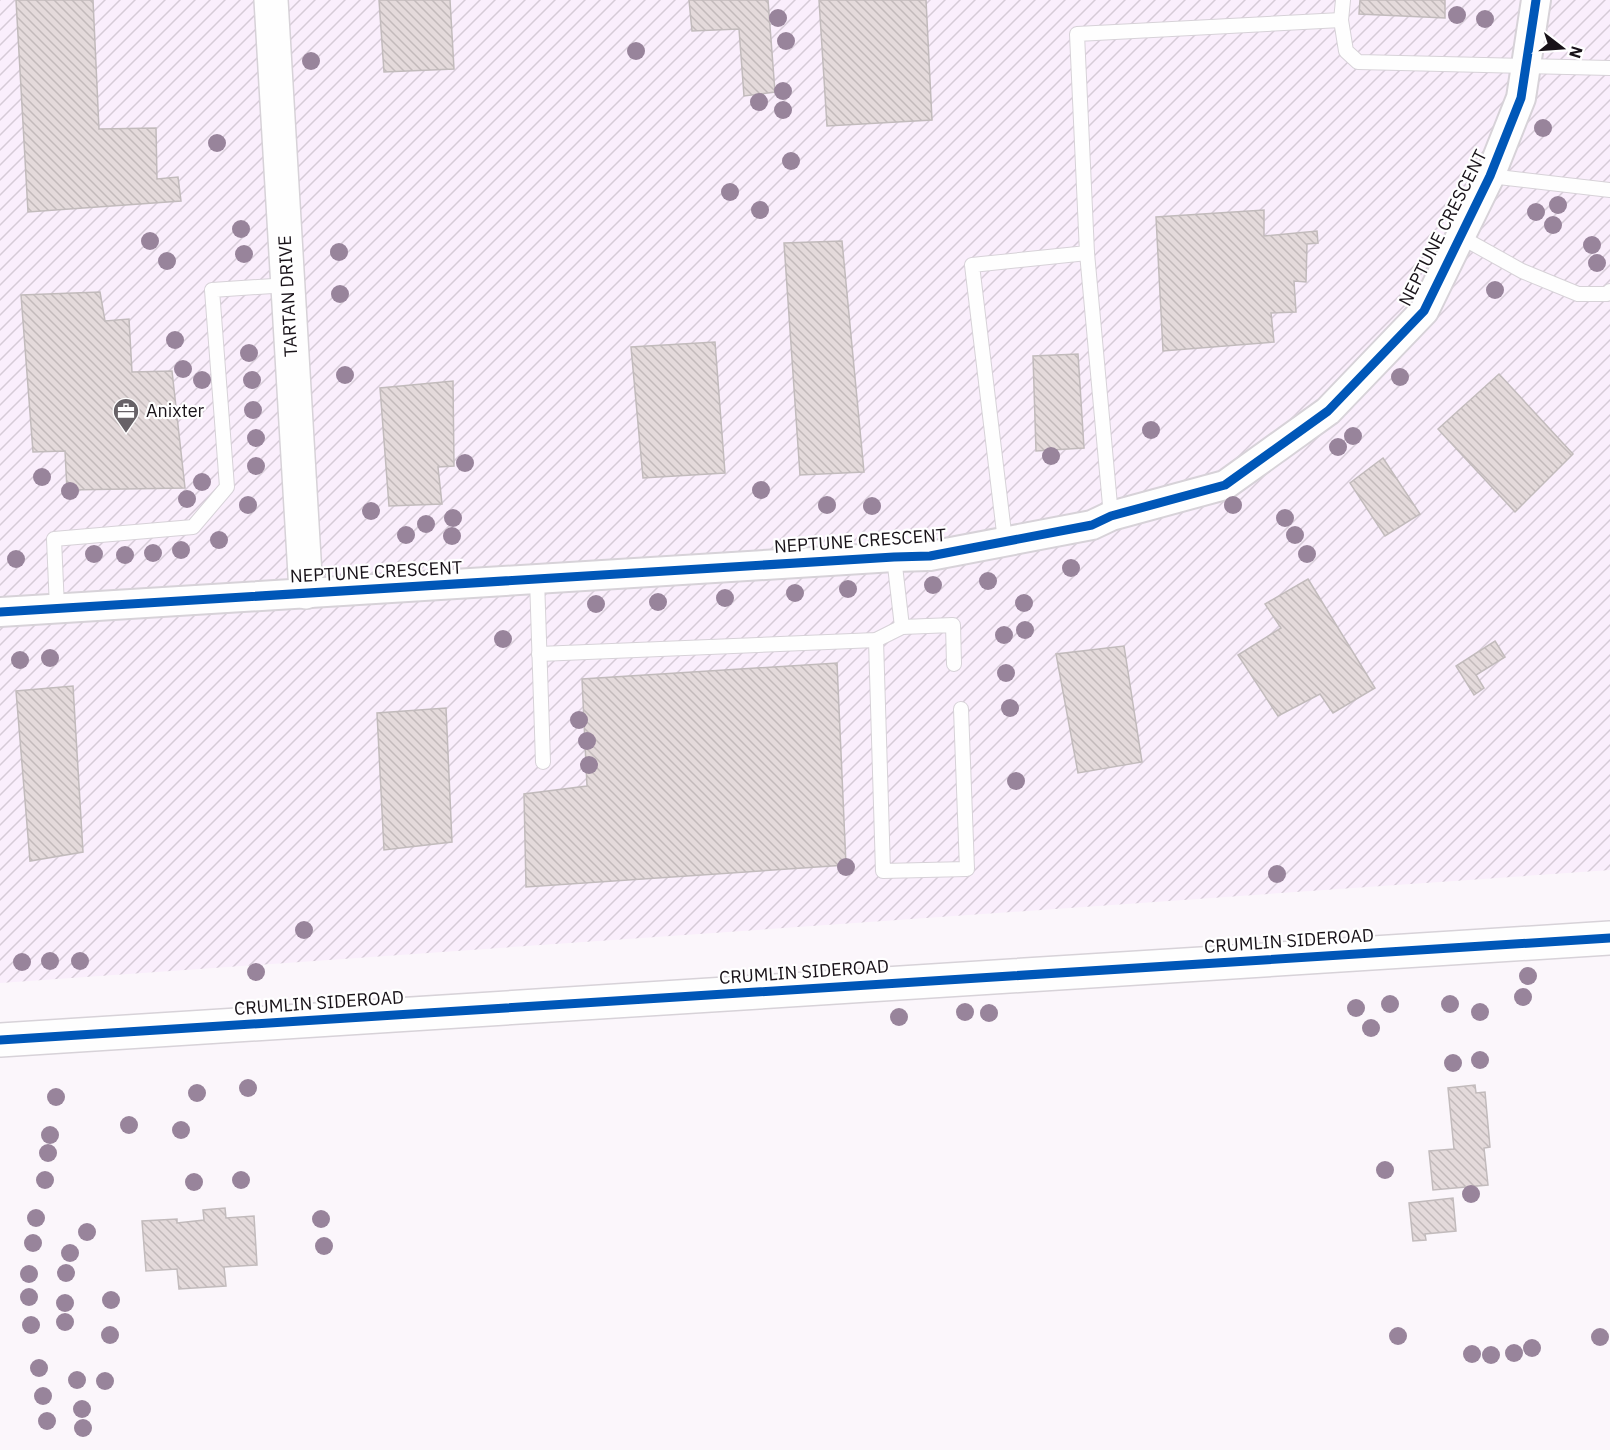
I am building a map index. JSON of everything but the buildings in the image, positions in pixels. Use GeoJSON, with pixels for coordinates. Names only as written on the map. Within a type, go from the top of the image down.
{"type":"FeatureCollection","features":[{"type":"Feature","properties":{"kind":"street","name":"TARTAN DRIVE"},"geometry":{"type":"LineString","coordinates":[[271,0],[306,592]]}},
{"type":"Feature","properties":{"kind":"street","name":"NEPTUNE CRESCENT"},"geometry":{"type":"LineString","coordinates":[[0,612],[930,556],[1092,525],[1111,516],[1225,485],[1328,411],[1424,311],[1490,176],[1521,98],[1536,0]]}},
{"type":"Feature","properties":{"kind":"street","name":"CRUMLIN SIDEROAD"},"geometry":{"type":"LineString","coordinates":[[0,1040],[1610,938]]}},
{"type":"Feature","properties":{"kind":"lane"},"geometry":{"type":"LineString","coordinates":[[1343,0],[1341,20],[1346,51],[1358,62],[1610,69]]}},
{"type":"Feature","properties":{"kind":"lane"},"geometry":{"type":"LineString","coordinates":[[1111,516],[1087,253],[1077,34],[1341,20]]}},
{"type":"Feature","properties":{"kind":"lane"},"geometry":{"type":"LineString","coordinates":[[1490,176],[1610,190]]}},
{"type":"Feature","properties":{"kind":"lane"},"geometry":{"type":"LineString","coordinates":[[1461,237],[1522,271],[1578,294],[1607,294],[1610,291]]}},
{"type":"Feature","properties":{"kind":"lane"},"geometry":{"type":"LineString","coordinates":[[1005,541],[972,265],[1087,253]]}},
{"type":"Feature","properties":{"kind":"lane"},"geometry":{"type":"LineString","coordinates":[[57,608],[54,539],[193,527],[227,487],[213,290],[288,285]]}},
{"type":"Feature","properties":{"kind":"lane"},"geometry":{"type":"LineString","coordinates":[[894,557],[903,627]]}},
{"type":"Feature","properties":{"kind":"lane"},"geometry":{"type":"LineString","coordinates":[[537,579],[543,762]]}},
{"type":"Feature","properties":{"kind":"lane"},"geometry":{"type":"LineString","coordinates":[[539,654],[876,640],[903,627],[953,625],[954,664]]}},
{"type":"Feature","properties":{"kind":"lane"},"geometry":{"type":"LineString","coordinates":[[876,640],[883,871],[967,869],[961,709]]}},
{"type":"Feature","properties":{"kind":"shaded area"},"geometry":{"type":"Polygon","coordinates":[[[0,0],[1610,0],[1610,870],[0,983],[0,0]]]}},
{"type":"Feature","properties":{"kind":"cycle path"},"geometry":{"type":"LineString","coordinates":[[0,612],[930,556],[1092,525],[1111,516],[1225,485],[1328,411],[1424,311],[1490,176],[1521,98],[1536,0]]}},
{"type":"Feature","properties":{"kind":"cycle path"},"geometry":{"type":"LineString","coordinates":[[0,1040],[1610,938]]}},
{"type":"Feature","properties":{"kind":"place","name":"Anixter"},"geometry":{"type":"Point","coordinates":[126,434]}}]}
